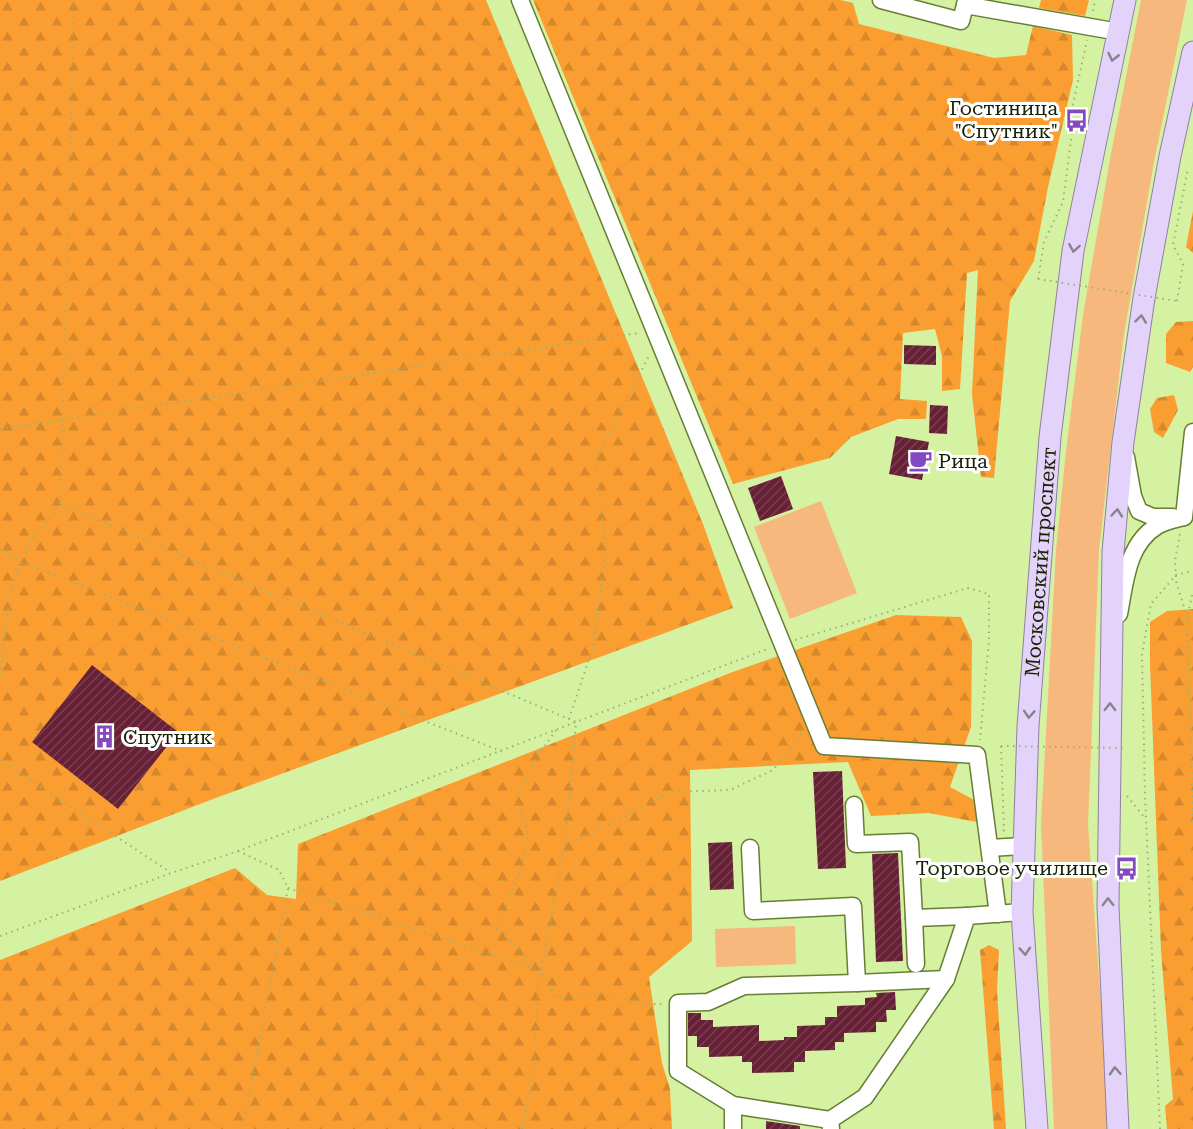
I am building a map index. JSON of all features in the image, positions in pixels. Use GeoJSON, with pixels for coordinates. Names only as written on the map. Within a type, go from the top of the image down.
{"type":"FeatureCollection","features":[{"type":"Feature","properties":{"kind":"main road","name":"Московский проспект"},"geometry":{"type":"LineString","coordinates":[[1037,1129],[1022,912],[1028,726],[1050,437],[1073,251],[1125,0]]}},
{"type":"Feature","properties":{"kind":"main road"},"geometry":{"type":"LineString","coordinates":[[1118,1129],[1108,906],[1113,552],[1123,442],[1144,296],[1170,156],[1193,52]]}},
{"type":"Feature","properties":{"kind":"street"},"geometry":{"type":"LineString","coordinates":[[520,0],[824,746],[977,755],[998,914]]}},
{"type":"Feature","properties":{"kind":"street"},"geometry":{"type":"LineString","coordinates":[[881,0],[961,21],[965,3],[1119,32]]}},
{"type":"Feature","properties":{"kind":"street"},"geometry":{"type":"LineString","coordinates":[[1189,516],[1193,432]]}},
{"type":"Feature","properties":{"kind":"street"},"geometry":{"type":"LineString","coordinates":[[1123,442],[1133,496],[1139,511],[1154,517],[1189,516]]}},
{"type":"Feature","properties":{"kind":"street"},"geometry":{"type":"LineString","coordinates":[[1111,649],[1131,557],[1147,534],[1158,525],[1189,516]]}},
{"type":"Feature","properties":{"kind":"street"},"geometry":{"type":"LineString","coordinates":[[854,805],[856,844],[910,842],[916,964]]}},
{"type":"Feature","properties":{"kind":"street"},"geometry":{"type":"LineString","coordinates":[[990,848],[1024,846]]}},
{"type":"Feature","properties":{"kind":"street"},"geometry":{"type":"LineString","coordinates":[[750,848],[753,911],[853,906],[857,983]]}},
{"type":"Feature","properties":{"kind":"street"},"geometry":{"type":"LineString","coordinates":[[914,918],[1022,912]]}},
{"type":"Feature","properties":{"kind":"street"},"geometry":{"type":"LineString","coordinates":[[946,979],[744,986],[708,1002],[678,1003],[678,1071],[733,1106],[831,1125],[865,1097],[946,979],[967,916]]}},
{"type":"Feature","properties":{"kind":"street"},"geometry":{"type":"LineString","coordinates":[[733,1106],[733,1129]]}},
{"type":"Feature","properties":{"kind":"path"},"geometry":{"type":"LineString","coordinates":[[0,675],[12,586],[31,541],[60,504],[74,0]]}},
{"type":"Feature","properties":{"kind":"path"},"geometry":{"type":"LineString","coordinates":[[1095,0],[1069,123],[1072,132],[1063,202],[1044,242],[1038,279],[1177,301],[1183,264],[1173,245],[1188,168]]}},
{"type":"Feature","properties":{"kind":"path"},"geometry":{"type":"LineString","coordinates":[[0,429],[656,335]]}},
{"type":"Feature","properties":{"kind":"path"},"geometry":{"type":"LineString","coordinates":[[569,719],[594,647],[606,548],[596,459],[656,335]]}},
{"type":"Feature","properties":{"kind":"path"},"geometry":{"type":"LineString","coordinates":[[60,504],[576,722]]}},
{"type":"Feature","properties":{"kind":"path"},"geometry":{"type":"LineString","coordinates":[[1189,516],[1176,548],[1176,575],[1187,616],[1193,826]]}},
{"type":"Feature","properties":{"kind":"path"},"geometry":{"type":"LineString","coordinates":[[0,549],[21,562],[501,751]]}},
{"type":"Feature","properties":{"kind":"path"},"geometry":{"type":"LineString","coordinates":[[1160,1129],[1146,819],[1142,654],[1151,604],[1176,575],[1193,571]]}},
{"type":"Feature","properties":{"kind":"path"},"geometry":{"type":"LineString","coordinates":[[0,936],[171,873],[238,851],[781,644],[968,588],[988,594],[989,640],[982,728],[977,755]]}},
{"type":"Feature","properties":{"kind":"path"},"geometry":{"type":"LineString","coordinates":[[1187,616],[1193,591]]}},
{"type":"Feature","properties":{"kind":"path"},"geometry":{"type":"LineString","coordinates":[[522,1129],[534,1073],[538,986],[565,845],[576,722]]}},
{"type":"Feature","properties":{"kind":"path"},"geometry":{"type":"LineString","coordinates":[[565,845],[670,792],[730,790],[773,770],[801,735],[801,726]]}},
{"type":"Feature","properties":{"kind":"path"},"geometry":{"type":"LineString","coordinates":[[556,730],[535,760],[516,798],[528,833],[521,868],[497,930],[541,970],[555,997],[602,994],[645,1004],[678,1003]]}},
{"type":"Feature","properties":{"kind":"path"},"geometry":{"type":"LineString","coordinates":[[1001,790],[1000,746],[1125,748]]}},
{"type":"Feature","properties":{"kind":"path"},"geometry":{"type":"LineString","coordinates":[[0,759],[171,873]]}},
{"type":"Feature","properties":{"kind":"path"},"geometry":{"type":"LineString","coordinates":[[1124,791],[1146,819]]}},
{"type":"Feature","properties":{"kind":"path"},"geometry":{"type":"LineString","coordinates":[[238,851],[279,870],[288,888],[243,1129]]}},
{"type":"Feature","properties":{"kind":"path"},"geometry":{"type":"LineString","coordinates":[[288,888],[541,970]]}},
{"type":"Feature","properties":{"kind":"shaded area"},"geometry":{"type":"Polygon","coordinates":[[[1141,0],[1187,0],[1154,162],[1124,334],[1099,549],[1088,825],[1110,1129],[1054,1129],[1041,824],[1056,550],[1083,315],[1141,0]]]}},
{"type":"Feature","properties":{"kind":"shaded area"},"geometry":{"type":"Polygon","coordinates":[[[821,501],[857,593],[790,619],[754,527],[821,501]]]}},
{"type":"Feature","properties":{"kind":"shaded area"},"geometry":{"type":"Polygon","coordinates":[[[795,926],[796,964],[716,967],[715,929],[795,926]]]}},
{"type":"Feature","properties":{"kind":"green space"},"geometry":{"type":"Polygon","coordinates":[[[0,0],[486,0],[703,524],[733,608],[213,799],[0,881],[0,0]]]}},
{"type":"Feature","properties":{"kind":"green space"},"geometry":{"type":"Polygon","coordinates":[[[533,0],[841,0],[853,3],[859,24],[994,58],[1026,55],[1033,26],[1072,35],[1073,80],[1048,187],[1034,261],[1010,301],[994,478],[981,477],[972,394],[978,270],[967,273],[960,389],[942,391],[942,356],[935,329],[903,333],[900,399],[927,401],[926,419],[898,419],[851,437],[830,458],[733,484],[533,0]]]}},
{"type":"Feature","properties":{"kind":"green space"},"geometry":{"type":"Polygon","coordinates":[[[1041,0],[1089,0],[1085,16],[1039,8],[1041,0]]]}},
{"type":"Feature","properties":{"kind":"green space"},"geometry":{"type":"Polygon","coordinates":[[[1193,211],[1193,253],[1186,247],[1193,211]]]}},
{"type":"Feature","properties":{"kind":"green space"},"geometry":{"type":"Polygon","coordinates":[[[1193,321],[1193,367],[1190,372],[1166,363],[1166,334],[1176,322],[1193,321]]]}},
{"type":"Feature","properties":{"kind":"green space"},"geometry":{"type":"Polygon","coordinates":[[[1174,395],[1178,410],[1163,438],[1154,432],[1150,409],[1157,398],[1174,395]]]}},
{"type":"Feature","properties":{"kind":"green space"},"geometry":{"type":"Polygon","coordinates":[[[1193,609],[1193,1129],[1167,1129],[1165,1106],[1173,1099],[1161,951],[1150,622],[1167,611],[1193,609]]]}},
{"type":"Feature","properties":{"kind":"green space"},"geometry":{"type":"Polygon","coordinates":[[[896,615],[961,617],[972,641],[971,727],[950,787],[978,802],[982,823],[929,813],[871,816],[848,762],[690,770],[692,941],[649,977],[662,1063],[670,1089],[672,1129],[0,1129],[0,960],[235,868],[267,895],[296,899],[298,844],[730,673],[896,615]]]}},
{"type":"Feature","properties":{"kind":"green space"},"geometry":{"type":"Polygon","coordinates":[[[989,945],[999,950],[997,991],[1006,1129],[994,1129],[980,950],[989,945]]]}},
{"type":"Feature","properties":{"kind":"building"},"geometry":{"type":"Polygon","coordinates":[[[904,345],[936,346],[936,365],[904,364],[904,345]]]}},
{"type":"Feature","properties":{"kind":"building"},"geometry":{"type":"Polygon","coordinates":[[[930,405],[948,406],[947,434],[929,433],[930,405]]]}},
{"type":"Feature","properties":{"kind":"building"},"geometry":{"type":"Polygon","coordinates":[[[896,436],[929,442],[922,480],[889,474],[896,436]]]}},
{"type":"Feature","properties":{"kind":"building"},"geometry":{"type":"Polygon","coordinates":[[[781,476],[793,509],[760,521],[748,488],[781,476]]]}},
{"type":"Feature","properties":{"kind":"building","name":"Спутник"},"geometry":{"type":"Polygon","coordinates":[[[92,665],[178,732],[118,809],[32,742],[92,665]]]}},
{"type":"Feature","properties":{"kind":"building"},"geometry":{"type":"Polygon","coordinates":[[[842,771],[846,868],[818,869],[813,772],[842,771]]]}},
{"type":"Feature","properties":{"kind":"building"},"geometry":{"type":"Polygon","coordinates":[[[732,842],[734,889],[710,890],[708,843],[732,842]]]}},
{"type":"Feature","properties":{"kind":"building"},"geometry":{"type":"Polygon","coordinates":[[[898,853],[903,961],[876,962],[872,854],[898,853]]]}},
{"type":"Feature","properties":{"kind":"building"},"geometry":{"type":"Polygon","coordinates":[[[895,992],[896,1010],[886,1010],[887,1022],[876,1022],[876,1032],[844,1033],[844,1042],[835,1042],[835,1050],[805,1051],[805,1062],[794,1062],[794,1072],[752,1073],[752,1062],[742,1062],[742,1056],[709,1057],[709,1047],[697,1047],[697,1036],[688,1036],[688,1013],[701,1013],[701,1020],[713,1020],[713,1027],[759,1025],[759,1041],[784,1040],[784,1037],[797,1037],[797,1026],[825,1025],[825,1017],[837,1017],[837,1006],[865,1005],[865,998],[877,997],[876,993],[895,992]]]}},
{"type":"Feature","properties":{"kind":"building"},"geometry":{"type":"Polygon","coordinates":[[[766,1121],[800,1126],[800,1129],[766,1129],[766,1121]]]}},
{"type":"Feature","properties":{"kind":"place","name":"Гостиница \"Спутник\""},"geometry":{"type":"Point","coordinates":[1076,120]}},
{"type":"Feature","properties":{"kind":"place","name":"Рица"},"geometry":{"type":"Point","coordinates":[920,461]}},
{"type":"Feature","properties":{"kind":"place","name":"Спутник"},"geometry":{"type":"Point","coordinates":[105,737]}},
{"type":"Feature","properties":{"kind":"place","name":"Торговое училище"},"geometry":{"type":"Point","coordinates":[1126,868]}}]}
